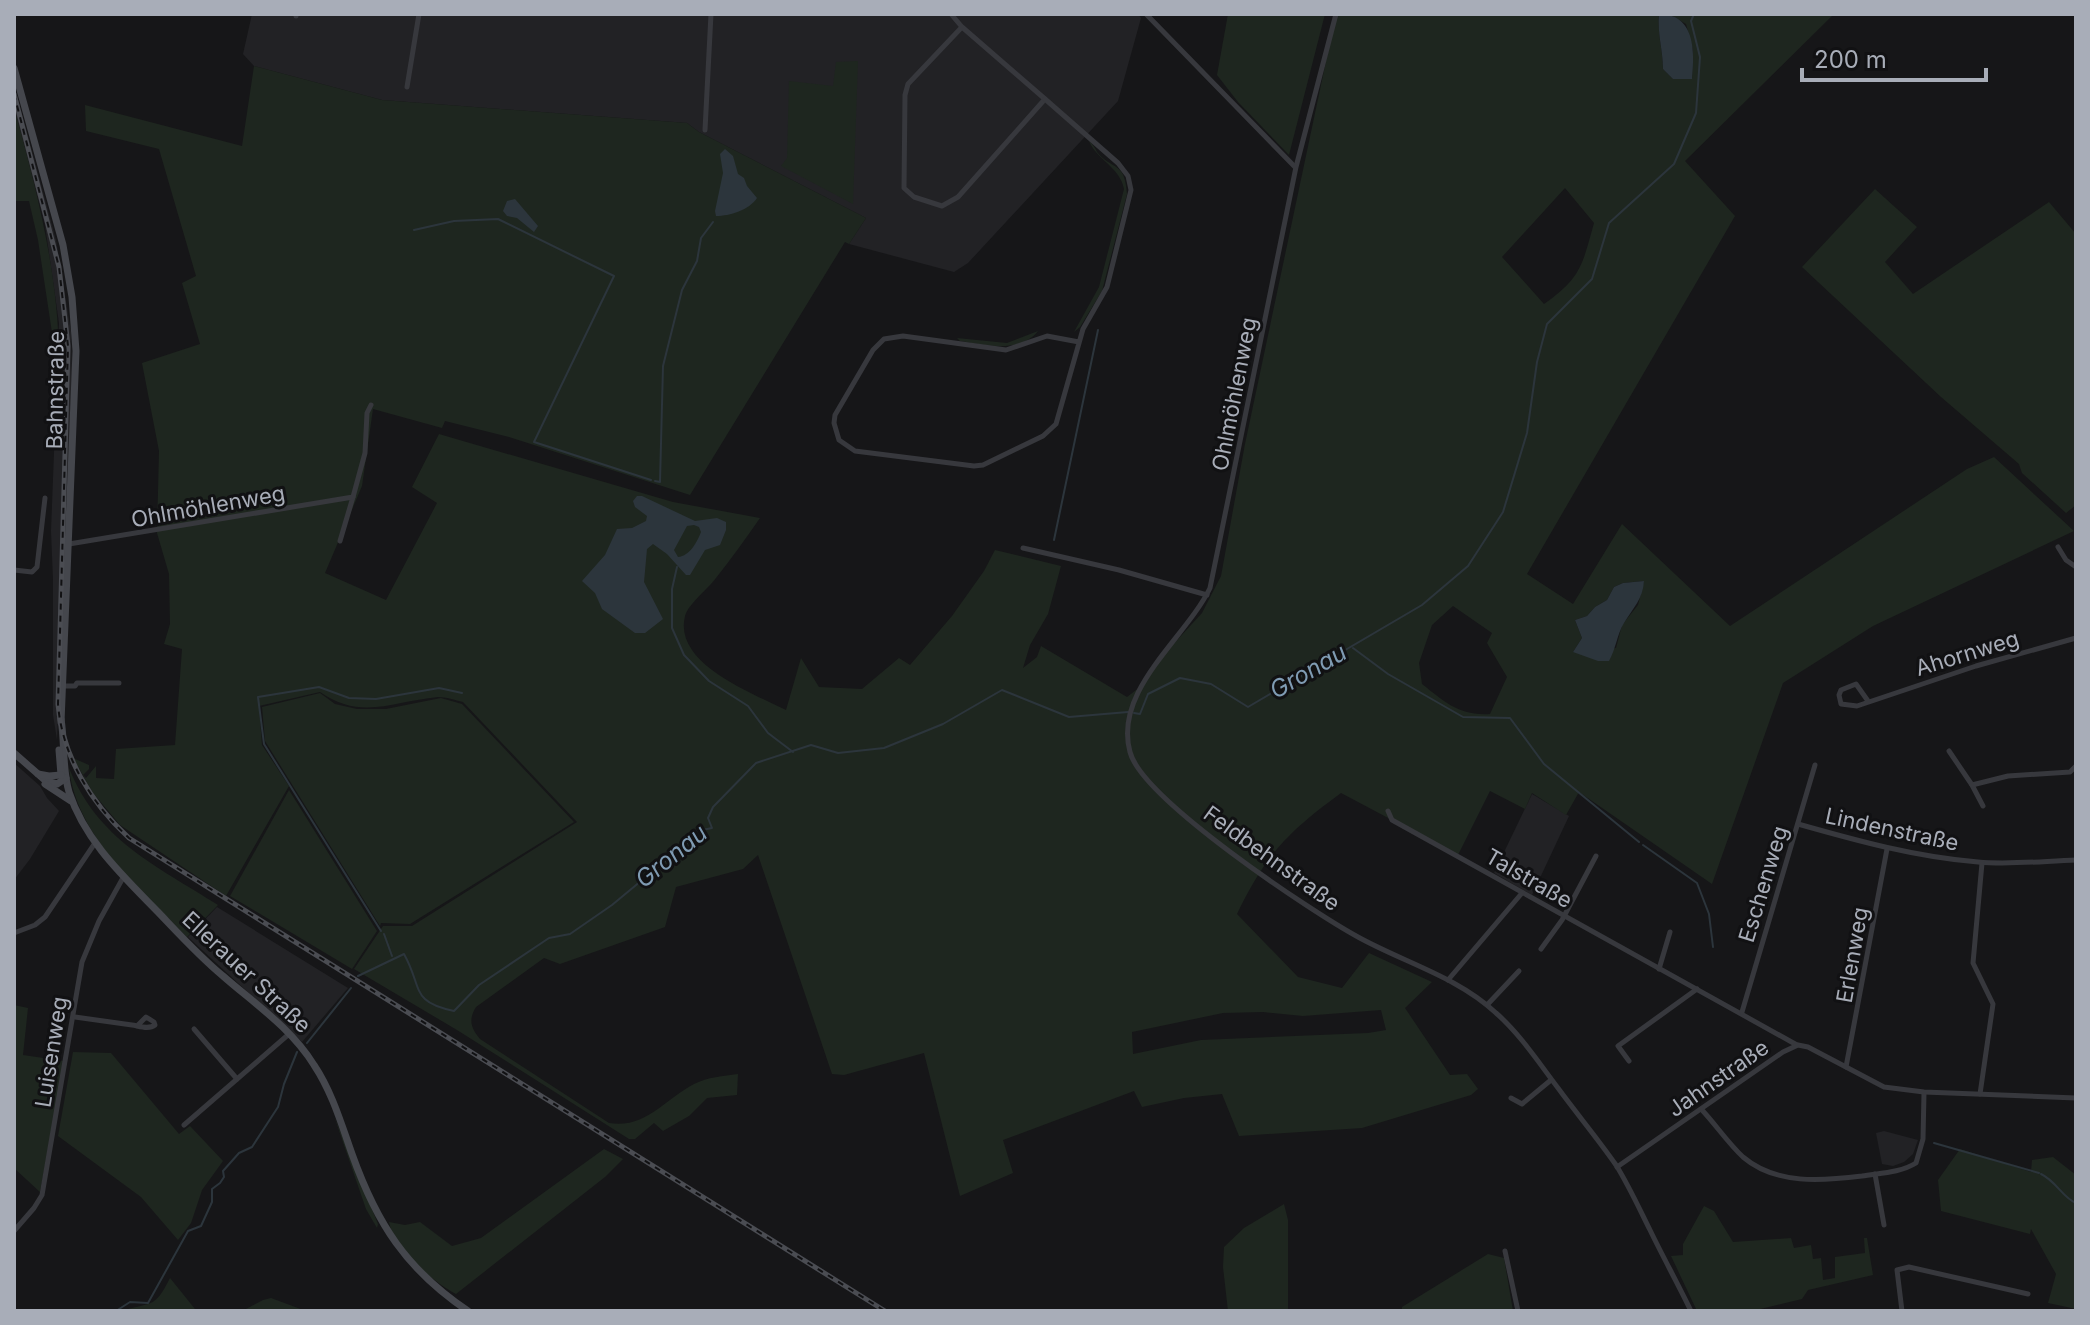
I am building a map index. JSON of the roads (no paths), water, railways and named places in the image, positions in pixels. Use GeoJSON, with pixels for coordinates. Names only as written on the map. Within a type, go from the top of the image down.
{"type":"FeatureCollection","features":[{"type":"Feature","properties":{"kind":"main road","name":"Bahnstraße"},"geometry":{"type":"LineString","coordinates":[[14,68],[63,245],[72,297],[76,351],[61,719],[65,779]]}},
{"type":"Feature","properties":{"kind":"main road"},"geometry":{"type":"LineString","coordinates":[[14,753],[50,789],[73,802]]}},
{"type":"Feature","properties":{"kind":"main road"},"geometry":{"type":"LineString","coordinates":[[36,773],[50,783],[65,779]]}},
{"type":"Feature","properties":{"kind":"main road","name":"Ellerauer Straße"},"geometry":{"type":"LineString","coordinates":[[65,779],[73,802],[95,843],[220,974],[289,1034],[315,1066],[331,1094],[363,1184],[385,1230],[422,1276],[468,1311]]}},
{"type":"Feature","properties":{"kind":"street"},"geometry":{"type":"LineString","coordinates":[[407,87],[419,14]]}},
{"type":"Feature","properties":{"kind":"street"},"geometry":{"type":"LineString","coordinates":[[705,130],[711,14]]}},
{"type":"Feature","properties":{"kind":"street"},"geometry":{"type":"LineString","coordinates":[[951,14],[1043,102],[1118,163],[1130,182],[1130,198],[1107,287],[1087,320],[1079,342],[1061,414],[1056,424],[1043,436],[983,465],[965,466],[855,451],[839,440],[834,423],[838,407],[873,350],[884,339],[903,336],[1006,350],[1047,336],[1079,342]]}},
{"type":"Feature","properties":{"kind":"street"},"geometry":{"type":"LineString","coordinates":[[1146,14],[1296,167]]}},
{"type":"Feature","properties":{"kind":"street","name":"Ohlmöhlenweg"},"geometry":{"type":"LineString","coordinates":[[1207,595],[1296,167],[1336,14]]}},
{"type":"Feature","properties":{"kind":"street"},"geometry":{"type":"LineString","coordinates":[[962,27],[908,84],[905,95],[904,188],[914,197],[942,206],[958,197],[1043,102]]}},
{"type":"Feature","properties":{"kind":"street"},"geometry":{"type":"LineString","coordinates":[[340,541],[365,453],[367,413],[371,405]]}},
{"type":"Feature","properties":{"kind":"street","name":"Ohlmöhlenweg"},"geometry":{"type":"LineString","coordinates":[[69,544],[353,497]]}},
{"type":"Feature","properties":{"kind":"street"},"geometry":{"type":"LineString","coordinates":[[14,570],[32,572],[37,567],[45,498]]}},
{"type":"Feature","properties":{"kind":"street"},"geometry":{"type":"LineString","coordinates":[[2058,547],[2066,560],[2076,567]]}},
{"type":"Feature","properties":{"kind":"street"},"geometry":{"type":"LineString","coordinates":[[1023,548],[1119,570],[1207,595]]}},
{"type":"Feature","properties":{"kind":"street","name":"Feldbehnstraße"},"geometry":{"type":"LineString","coordinates":[[1207,595],[1148,674],[1132,710],[1127,733],[1136,768],[1157,791],[1216,841],[1335,924],[1448,980],[1487,1005],[1511,1029],[1617,1167],[1691,1311]]}},
{"type":"Feature","properties":{"kind":"street","name":"Ahornweg"},"geometry":{"type":"LineString","coordinates":[[1868,701],[2076,638]]}},
{"type":"Feature","properties":{"kind":"street"},"geometry":{"type":"LineString","coordinates":[[63,686],[119,683]]}},
{"type":"Feature","properties":{"kind":"street"},"geometry":{"type":"LineString","coordinates":[[1856,684],[1868,701],[1849,706],[1841,704],[1839,695],[1841,690],[1856,684]]}},
{"type":"Feature","properties":{"kind":"street"},"geometry":{"type":"LineString","coordinates":[[1949,751],[1983,806]]}},
{"type":"Feature","properties":{"kind":"street","name":"Eschenweg"},"geometry":{"type":"LineString","coordinates":[[1742,1012],[1815,765]]}},
{"type":"Feature","properties":{"kind":"street"},"geometry":{"type":"LineString","coordinates":[[1972,785],[2008,776],[2070,772],[2076,766]]}},
{"type":"Feature","properties":{"kind":"street","name":"Talstraße"},"geometry":{"type":"LineString","coordinates":[[1388,811],[1392,820],[1798,1045]]}},
{"type":"Feature","properties":{"kind":"street","name":"Lindenstraße"},"geometry":{"type":"LineString","coordinates":[[1798,824],[1930,858],[1982,863],[2076,860]]}},
{"type":"Feature","properties":{"kind":"street"},"geometry":{"type":"LineString","coordinates":[[14,933],[35,925],[45,917],[95,843]]}},
{"type":"Feature","properties":{"kind":"street","name":"Erlenweg"},"geometry":{"type":"LineString","coordinates":[[1846,1067],[1887,849]]}},
{"type":"Feature","properties":{"kind":"street"},"geometry":{"type":"LineString","coordinates":[[1541,949],[1565,916],[1596,856]]}},
{"type":"Feature","properties":{"kind":"street"},"geometry":{"type":"LineString","coordinates":[[1980,1094],[1993,1004],[1973,963],[1982,863]]}},
{"type":"Feature","properties":{"kind":"street","name":"Luisenweg"},"geometry":{"type":"LineString","coordinates":[[14,1231],[34,1208],[44,1186],[88,944],[124,876]]}},
{"type":"Feature","properties":{"kind":"street"},"geometry":{"type":"LineString","coordinates":[[1448,980],[1522,893]]}},
{"type":"Feature","properties":{"kind":"street"},"geometry":{"type":"LineString","coordinates":[[1659,969],[1670,932]]}},
{"type":"Feature","properties":{"kind":"street"},"geometry":{"type":"LineString","coordinates":[[1487,1005],[1519,971]]}},
{"type":"Feature","properties":{"kind":"street"},"geometry":{"type":"LineString","coordinates":[[1629,1061],[1618,1046],[1697,989]]}},
{"type":"Feature","properties":{"kind":"street"},"geometry":{"type":"LineString","coordinates":[[75,1017],[137,1026]]}},
{"type":"Feature","properties":{"kind":"street"},"geometry":{"type":"LineString","coordinates":[[194,1029],[237,1079]]}},
{"type":"Feature","properties":{"kind":"street"},"geometry":{"type":"LineString","coordinates":[[184,1125],[289,1034]]}},
{"type":"Feature","properties":{"kind":"street","name":"Jahnstraße"},"geometry":{"type":"LineString","coordinates":[[1617,1167],[1783,1052],[1798,1045],[1815,1050],[1884,1087],[1924,1092],[2076,1098]]}},
{"type":"Feature","properties":{"kind":"street"},"geometry":{"type":"LineString","coordinates":[[1511,1098],[1522,1104],[1551,1080]]}},
{"type":"Feature","properties":{"kind":"street"},"geometry":{"type":"LineString","coordinates":[[1702,1110],[1738,1151],[1762,1170],[1788,1178],[1816,1180],[1905,1170],[1916,1163],[1923,1139],[1924,1092]]}},
{"type":"Feature","properties":{"kind":"street"},"geometry":{"type":"LineString","coordinates":[[1875,1174],[1884,1225]]}},
{"type":"Feature","properties":{"kind":"street"},"geometry":{"type":"LineString","coordinates":[[1505,1251],[1518,1311]]}},
{"type":"Feature","properties":{"kind":"street"},"geometry":{"type":"LineString","coordinates":[[1902,1311],[1897,1270],[1909,1267],[1929,1269],[2028,1294]]}},
{"type":"Feature","properties":{"kind":"waterway","name":"Gronau"},"geometry":{"type":"LineString","coordinates":[[1134,713],[1140,714],[1148,694],[1180,678],[1211,684],[1248,707],[1422,605],[1468,566],[1503,512],[1527,433],[1537,362],[1547,324],[1592,279],[1609,223],[1674,164],[1696,113],[1700,57],[1691,21],[1694,14]]}},
{"type":"Feature","properties":{"kind":"waterway"},"geometry":{"type":"LineString","coordinates":[[414,230],[454,221],[498,219],[614,276],[534,442],[651,480]]}},
{"type":"Feature","properties":{"kind":"waterway"},"geometry":{"type":"LineString","coordinates":[[655,481],[660,482],[663,366],[682,290],[697,261],[701,238],[713,222]]}},
{"type":"Feature","properties":{"kind":"waterway"},"geometry":{"type":"LineString","coordinates":[[1054,540],[1098,330]]}},
{"type":"Feature","properties":{"kind":"waterway"},"geometry":{"type":"LineString","coordinates":[[677,567],[672,589],[672,628],[684,655],[709,681],[748,706],[768,733],[793,752]]}},
{"type":"Feature","properties":{"kind":"waterway"},"geometry":{"type":"LineString","coordinates":[[1353,648],[1388,674],[1463,717],[1510,718],[1544,764],[1639,842]]}},
{"type":"Feature","properties":{"kind":"waterway"},"geometry":{"type":"LineString","coordinates":[[381,931],[264,744],[258,697],[319,687],[349,698],[376,699],[439,688],[462,693]]}},
{"type":"Feature","properties":{"kind":"waterway","name":"Gronau"},"geometry":{"type":"LineString","coordinates":[[358,976],[404,954],[424,998],[454,1011],[479,985],[549,938],[570,934],[612,905],[688,842],[693,832],[712,828],[708,818],[713,807],[756,763],[811,745],[838,753],[884,748],[943,724],[1002,690],[1069,717],[1128,712]]}},
{"type":"Feature","properties":{"kind":"waterway"},"geometry":{"type":"LineString","coordinates":[[1643,845],[1697,883],[1709,914],[1713,947]]}},
{"type":"Feature","properties":{"kind":"waterway"},"geometry":{"type":"LineString","coordinates":[[384,934],[392,956]]}},
{"type":"Feature","properties":{"kind":"waterway","name":"Gronau"},"geometry":{"type":"LineString","coordinates":[[307,1043],[351,988]]}},
{"type":"Feature","properties":{"kind":"waterway","name":"Gronau"},"geometry":{"type":"LineString","coordinates":[[116,1311],[130,1302],[148,1303],[188,1231],[201,1226],[212,1202],[212,1189],[224,1177],[223,1171],[239,1153],[252,1147],[278,1107],[297,1052]]}},
{"type":"Feature","properties":{"kind":"waterway"},"geometry":{"type":"LineString","coordinates":[[1934,1143],[2039,1173]]}},
{"type":"Feature","properties":{"kind":"waterway"},"geometry":{"type":"LineString","coordinates":[[2041,1174],[2076,1203]]}},
{"type":"Feature","properties":{"kind":"railway"},"geometry":{"type":"LineString","coordinates":[[14,94],[59,267],[68,346],[58,704],[65,742],[72,760],[102,810],[129,838],[885,1311]]}}]}
